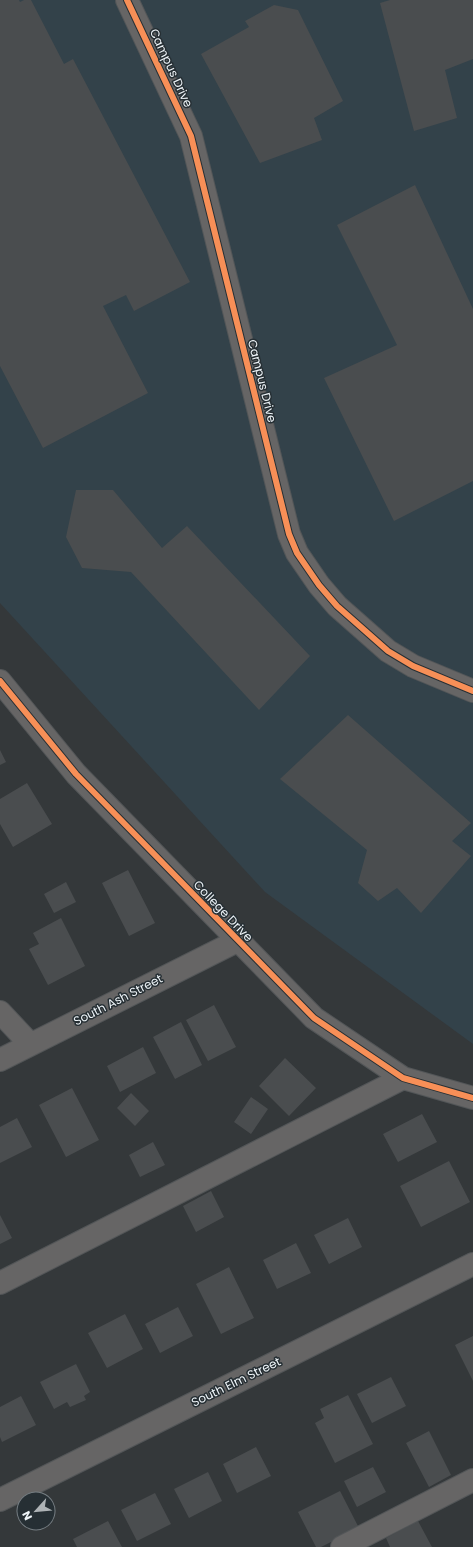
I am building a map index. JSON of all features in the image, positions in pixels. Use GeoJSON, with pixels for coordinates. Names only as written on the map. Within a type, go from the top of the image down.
{"type":"FeatureCollection","features":[{"type":"Feature","properties":{"kind":"street","name":"Campus Drive"},"geometry":{"type":"LineString","coordinates":[[127,0],[191,136],[288,534],[297,553],[319,585],[338,606],[388,651],[413,666],[473,691]]}},
{"type":"Feature","properties":{"kind":"street","name":"College Drive"},"geometry":{"type":"LineString","coordinates":[[0,681],[76,774],[237,941],[314,1018],[403,1078],[472,1099]]}},
{"type":"Feature","properties":{"kind":"street","name":"South Ash Street"},"geometry":{"type":"LineString","coordinates":[[0,1060],[237,941]]}},
{"type":"Feature","properties":{"kind":"street"},"geometry":{"type":"LineString","coordinates":[[0,1012],[30,1044]]}},
{"type":"Feature","properties":{"kind":"street"},"geometry":{"type":"LineString","coordinates":[[0,1282],[403,1078]]}},
{"type":"Feature","properties":{"kind":"street","name":"South Elm Street"},"geometry":{"type":"LineString","coordinates":[[0,1500],[473,1264]]}},
{"type":"Feature","properties":{"kind":"street"},"geometry":{"type":"LineString","coordinates":[[342,1547],[473,1480]]}},
{"type":"Feature","properties":{"kind":"shaded area"},"geometry":{"type":"Polygon","coordinates":[[[0,0],[473,0],[473,1044],[265,892],[0,603],[0,0]]]}},
{"type":"Feature","properties":{"kind":"building"},"geometry":{"type":"Polygon","coordinates":[[[0,0],[19,0],[20,2],[24,0],[31,0],[64,64],[73,59],[190,282],[134,311],[126,295],[103,306],[148,393],[43,448],[0,366],[0,0]]]}},
{"type":"Feature","properties":{"kind":"building"},"geometry":{"type":"Polygon","coordinates":[[[390,0],[473,0],[473,59],[445,70],[457,118],[414,131],[380,3],[390,0]]]}},
{"type":"Feature","properties":{"kind":"building"},"geometry":{"type":"Polygon","coordinates":[[[274,5],[298,10],[343,101],[314,118],[322,140],[260,163],[201,54],[249,27],[245,21],[274,5]]]}},
{"type":"Feature","properties":{"kind":"building"},"geometry":{"type":"Polygon","coordinates":[[[415,185],[473,309],[473,481],[394,521],[324,378],[397,345],[337,225],[415,185]]]}},
{"type":"Feature","properties":{"kind":"building"},"geometry":{"type":"Polygon","coordinates":[[[76,490],[113,490],[162,548],[187,526],[310,656],[259,710],[131,572],[82,568],[66,537],[76,490]]]}},
{"type":"Feature","properties":{"kind":"building"},"geometry":{"type":"Polygon","coordinates":[[[348,715],[471,823],[452,841],[471,856],[421,913],[397,888],[378,901],[358,883],[367,850],[280,779],[348,715]]]}},
{"type":"Feature","properties":{"kind":"building"},"geometry":{"type":"Polygon","coordinates":[[[0,750],[6,762],[0,765],[0,750]]]}},
{"type":"Feature","properties":{"kind":"building"},"geometry":{"type":"Polygon","coordinates":[[[27,783],[52,824],[13,847],[0,824],[0,799],[27,783]]]}},
{"type":"Feature","properties":{"kind":"building"},"geometry":{"type":"Polygon","coordinates":[[[128,870],[155,923],[129,936],[102,883],[128,870]]]}},
{"type":"Feature","properties":{"kind":"building"},"geometry":{"type":"Polygon","coordinates":[[[66,882],[76,902],[54,913],[44,894],[66,882]]]}},
{"type":"Feature","properties":{"kind":"building"},"geometry":{"type":"Polygon","coordinates":[[[61,918],[85,966],[48,985],[29,949],[39,944],[33,933],[61,918]]]}},
{"type":"Feature","properties":{"kind":"building"},"geometry":{"type":"Polygon","coordinates":[[[214,1005],[236,1047],[208,1061],[186,1020],[214,1005]]]}},
{"type":"Feature","properties":{"kind":"building"},"geometry":{"type":"Polygon","coordinates":[[[181,1022],[202,1065],[175,1079],[153,1037],[181,1022]]]}},
{"type":"Feature","properties":{"kind":"building"},"geometry":{"type":"Polygon","coordinates":[[[143,1047],[156,1073],[120,1092],[107,1066],[143,1047]]]}},
{"type":"Feature","properties":{"kind":"building"},"geometry":{"type":"Polygon","coordinates":[[[285,1058],[316,1088],[289,1116],[259,1086],[285,1058]]]}},
{"type":"Feature","properties":{"kind":"building"},"geometry":{"type":"Polygon","coordinates":[[[72,1088],[99,1140],[66,1157],[39,1105],[72,1088]]]}},
{"type":"Feature","properties":{"kind":"building"},"geometry":{"type":"Polygon","coordinates":[[[131,1093],[149,1111],[135,1126],[117,1108],[131,1093]]]}},
{"type":"Feature","properties":{"kind":"building"},"geometry":{"type":"Polygon","coordinates":[[[251,1097],[268,1109],[251,1134],[234,1122],[251,1097]]]}},
{"type":"Feature","properties":{"kind":"building"},"geometry":{"type":"Polygon","coordinates":[[[422,1114],[437,1142],[398,1162],[383,1134],[422,1114]]]}},
{"type":"Feature","properties":{"kind":"building"},"geometry":{"type":"Polygon","coordinates":[[[17,1118],[32,1147],[0,1163],[0,1127],[17,1118]]]}},
{"type":"Feature","properties":{"kind":"building"},"geometry":{"type":"Polygon","coordinates":[[[153,1142],[165,1165],[140,1177],[129,1155],[153,1142]]]}},
{"type":"Feature","properties":{"kind":"building"},"geometry":{"type":"Polygon","coordinates":[[[449,1161],[470,1202],[421,1227],[400,1186],[449,1161]]]}},
{"type":"Feature","properties":{"kind":"building"},"geometry":{"type":"Polygon","coordinates":[[[211,1191],[224,1217],[196,1232],[183,1206],[211,1191]]]}},
{"type":"Feature","properties":{"kind":"building"},"geometry":{"type":"Polygon","coordinates":[[[0,1215],[12,1238],[0,1244],[0,1215]]]}},
{"type":"Feature","properties":{"kind":"building"},"geometry":{"type":"Polygon","coordinates":[[[348,1218],[362,1247],[329,1264],[314,1235],[348,1218]]]}},
{"type":"Feature","properties":{"kind":"building"},"geometry":{"type":"Polygon","coordinates":[[[296,1243],[311,1273],[277,1289],[263,1260],[296,1243]]]}},
{"type":"Feature","properties":{"kind":"building"},"geometry":{"type":"Polygon","coordinates":[[[229,1267],[254,1318],[221,1334],[196,1284],[229,1267]]]}},
{"type":"Feature","properties":{"kind":"building"},"geometry":{"type":"Polygon","coordinates":[[[178,1307],[193,1336],[160,1353],[145,1324],[178,1307]]]}},
{"type":"Feature","properties":{"kind":"building"},"geometry":{"type":"Polygon","coordinates":[[[125,1314],[143,1349],[107,1368],[88,1333],[125,1314]]]}},
{"type":"Feature","properties":{"kind":"building"},"geometry":{"type":"Polygon","coordinates":[[[473,1336],[473,1381],[455,1345],[473,1336]]]}},
{"type":"Feature","properties":{"kind":"building"},"geometry":{"type":"Polygon","coordinates":[[[76,1364],[90,1392],[84,1396],[86,1400],[70,1407],[67,1402],[54,1409],[40,1382],[76,1364]]]}},
{"type":"Feature","properties":{"kind":"building"},"geometry":{"type":"Polygon","coordinates":[[[391,1377],[406,1406],[372,1423],[357,1394],[391,1377]]]}},
{"type":"Feature","properties":{"kind":"building"},"geometry":{"type":"Polygon","coordinates":[[[348,1395],[373,1444],[335,1463],[315,1423],[324,1418],[320,1409],[348,1395]]]}},
{"type":"Feature","properties":{"kind":"building"},"geometry":{"type":"Polygon","coordinates":[[[21,1396],[36,1425],[2,1442],[0,1437],[0,1407],[21,1396]]]}},
{"type":"Feature","properties":{"kind":"building"},"geometry":{"type":"Polygon","coordinates":[[[429,1431],[451,1475],[429,1487],[406,1443],[429,1431]]]}},
{"type":"Feature","properties":{"kind":"building"},"geometry":{"type":"Polygon","coordinates":[[[256,1447],[271,1476],[237,1493],[223,1464],[256,1447]]]}},
{"type":"Feature","properties":{"kind":"building"},"geometry":{"type":"Polygon","coordinates":[[[373,1467],[386,1492],[357,1507],[344,1481],[373,1467]]]}},
{"type":"Feature","properties":{"kind":"building"},"geometry":{"type":"Polygon","coordinates":[[[208,1472],[222,1501],[189,1518],[174,1489],[208,1472]]]}},
{"type":"Feature","properties":{"kind":"building"},"geometry":{"type":"Polygon","coordinates":[[[340,1491],[359,1528],[321,1547],[316,1547],[298,1512],[340,1491]]]}},
{"type":"Feature","properties":{"kind":"building"},"geometry":{"type":"Polygon","coordinates":[[[155,1493],[171,1524],[137,1541],[121,1510],[155,1493]]]}},
{"type":"Feature","properties":{"kind":"building"},"geometry":{"type":"Polygon","coordinates":[[[108,1521],[122,1547],[77,1547],[73,1539],[108,1521]]]}},
{"type":"Feature","properties":{"kind":"building"},"geometry":{"type":"Polygon","coordinates":[[[418,1521],[432,1547],[390,1547],[386,1538],[418,1521]]]}},
{"type":"Feature","properties":{"kind":"cycle path"},"geometry":{"type":"LineString","coordinates":[[127,0],[191,136],[289,534],[297,553],[319,585],[337,606],[388,651],[413,666],[473,691]]}},
{"type":"Feature","properties":{"kind":"cycle path"},"geometry":{"type":"LineString","coordinates":[[0,681],[76,774],[314,1018],[403,1078],[473,1098]]}}]}
